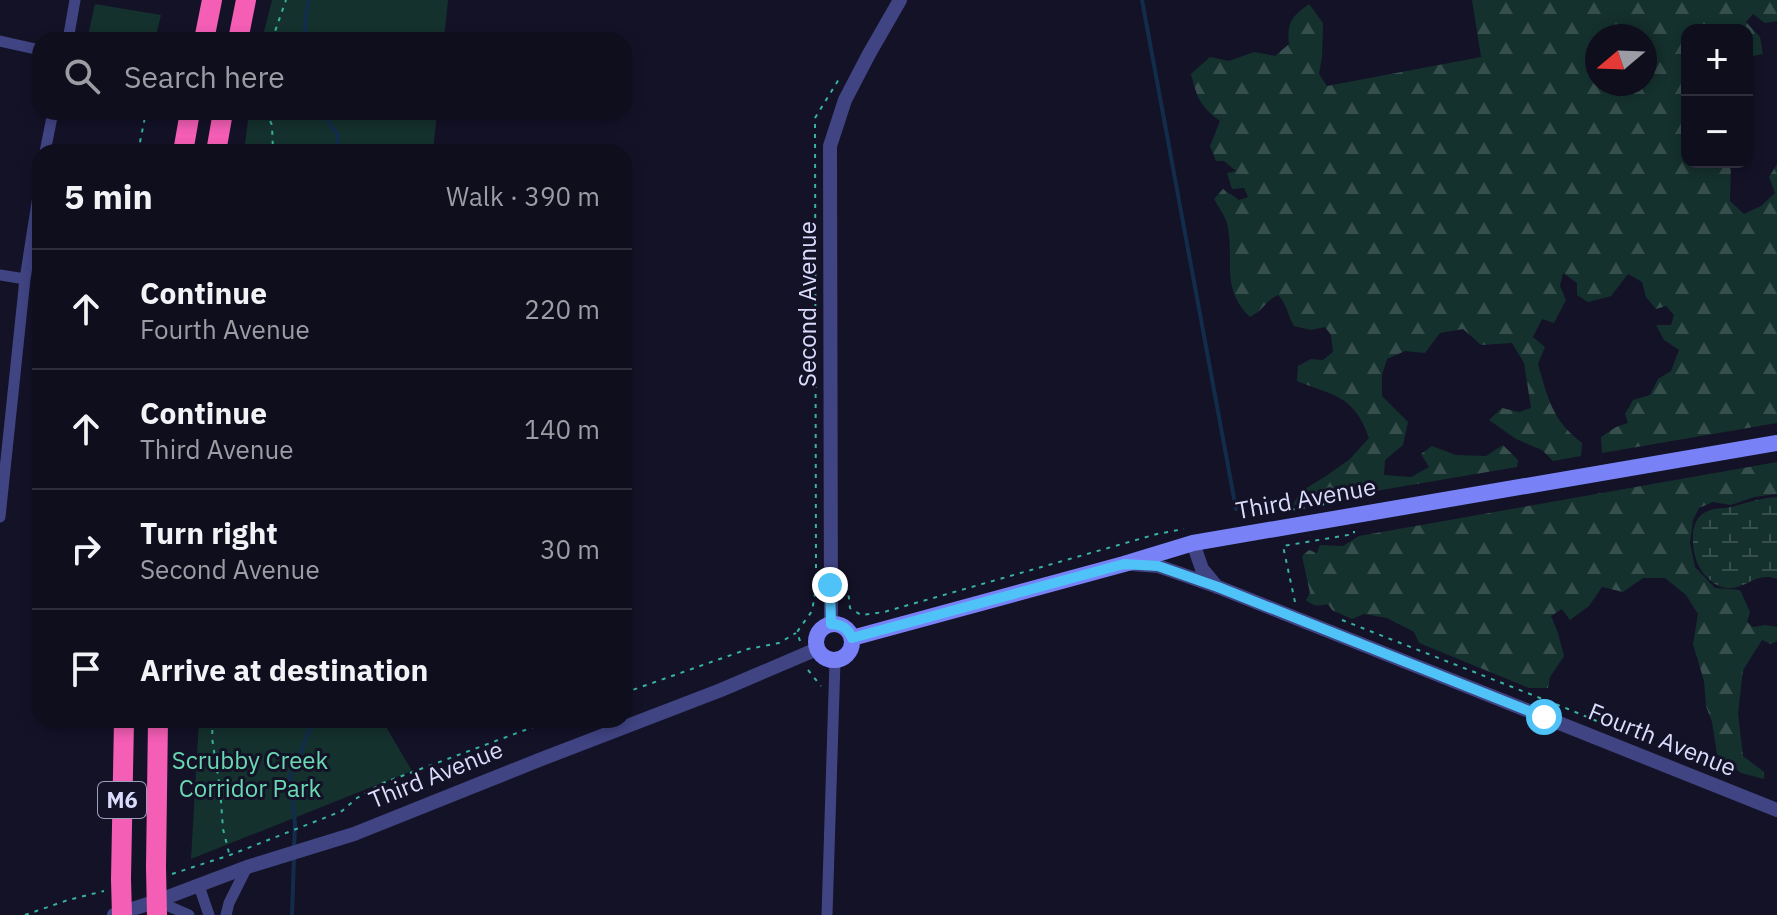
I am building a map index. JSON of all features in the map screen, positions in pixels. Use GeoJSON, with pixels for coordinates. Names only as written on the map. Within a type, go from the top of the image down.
{"type":"FeatureCollection","features":[{"type":"Feature","properties":{"kind":"highway"},"geometry":{"type":"LineString","coordinates":[[206,32],[212,0]]}},
{"type":"Feature","properties":{"kind":"highway"},"geometry":{"type":"LineString","coordinates":[[240,32],[246,0]]}},
{"type":"Feature","properties":{"kind":"highway"},"geometry":{"type":"LineString","coordinates":[[184,144],[189,120]]}},
{"type":"Feature","properties":{"kind":"highway"},"geometry":{"type":"LineString","coordinates":[[217,144],[222,120]]}},
{"type":"Feature","properties":{"kind":"highway","name":"M6"},"geometry":{"type":"LineString","coordinates":[[122,915],[124,728]]}},
{"type":"Feature","properties":{"kind":"highway","name":"M6"},"geometry":{"type":"LineString","coordinates":[[157,908],[158,728]]}},
{"type":"Feature","properties":{"kind":"main road","name":"Third Avenue"},"geometry":{"type":"LineString","coordinates":[[852,638],[1193,543],[1777,443]]}},
{"type":"Feature","properties":{"kind":"main road"},"geometry":{"type":"LineString","coordinates":[[831,624],[847,629],[852,638],[848,654],[835,661],[810,652],[816,635],[831,624]]}},
{"type":"Feature","properties":{"kind":"street"},"geometry":{"type":"LineString","coordinates":[[69,32],[75,0]]}},
{"type":"Feature","properties":{"kind":"street","name":"Second Avenue"},"geometry":{"type":"LineString","coordinates":[[831,624],[830,146],[845,100],[900,0]]}},
{"type":"Feature","properties":{"kind":"street"},"geometry":{"type":"LineString","coordinates":[[0,41],[32,48]]}},
{"type":"Feature","properties":{"kind":"street"},"geometry":{"type":"LineString","coordinates":[[47,144],[51,120]]}},
{"type":"Feature","properties":{"kind":"street"},"geometry":{"type":"LineString","coordinates":[[0,517],[2,474],[32,234]]}},
{"type":"Feature","properties":{"kind":"street"},"geometry":{"type":"LineString","coordinates":[[0,275],[25,279]]}},
{"type":"Feature","properties":{"kind":"street"},"geometry":{"type":"LineString","coordinates":[[1193,543],[1202,569],[1218,587]]}},
{"type":"Feature","properties":{"kind":"street","name":"Fourth Avenue"},"geometry":{"type":"LineString","coordinates":[[1124,564],[1158,566],[1218,587],[1777,810]]}},
{"type":"Feature","properties":{"kind":"street","name":"Third Avenue"},"geometry":{"type":"LineString","coordinates":[[632,724],[810,652]]}},
{"type":"Feature","properties":{"kind":"street"},"geometry":{"type":"LineString","coordinates":[[827,915],[835,661]]}},
{"type":"Feature","properties":{"kind":"street","name":"Third Avenue"},"geometry":{"type":"LineString","coordinates":[[113,915],[157,908],[199,886],[247,867],[354,834],[622,728]]}},
{"type":"Feature","properties":{"kind":"street"},"geometry":{"type":"LineString","coordinates":[[226,915],[247,867]]}},
{"type":"Feature","properties":{"kind":"street"},"geometry":{"type":"LineString","coordinates":[[199,886],[209,915]]}},
{"type":"Feature","properties":{"kind":"street"},"geometry":{"type":"LineString","coordinates":[[157,908],[189,915]]}},
{"type":"Feature","properties":{"kind":"path"},"geometry":{"type":"LineString","coordinates":[[275,32],[286,0]]}},
{"type":"Feature","properties":{"kind":"path"},"geometry":{"type":"LineString","coordinates":[[140,144],[144,120]]}},
{"type":"Feature","properties":{"kind":"path"},"geometry":{"type":"LineString","coordinates":[[270,120],[274,144]]}},
{"type":"Feature","properties":{"kind":"path"},"geometry":{"type":"LineString","coordinates":[[632,690],[748,649],[779,643],[797,632],[812,611],[816,587],[815,555]]}},
{"type":"Feature","properties":{"kind":"path"},"geometry":{"type":"LineString","coordinates":[[797,632],[810,652],[809,673],[824,690]]}},
{"type":"Feature","properties":{"kind":"path"},"geometry":{"type":"LineString","coordinates":[[213,728],[223,829],[230,855]]}},
{"type":"Feature","properties":{"kind":"path"},"geometry":{"type":"LineString","coordinates":[[286,833],[342,811],[383,783],[531,728]]}},
{"type":"Feature","properties":{"kind":"green space"},"geometry":{"type":"Polygon","coordinates":[[[272,0],[448,0],[445,32],[264,32],[272,0]]]}},
{"type":"Feature","properties":{"kind":"green space"},"geometry":{"type":"Polygon","coordinates":[[[1472,0],[1777,0],[1777,21],[1765,23],[1753,14],[1746,22],[1748,24],[1681,24],[1681,168],[1731,168],[1730,201],[1744,214],[1761,206],[1775,193],[1769,177],[1777,164],[1777,423],[1602,453],[1601,437],[1628,423],[1625,414],[1633,400],[1650,395],[1658,379],[1671,371],[1679,350],[1664,340],[1656,325],[1671,325],[1674,315],[1666,306],[1656,309],[1646,297],[1642,282],[1628,274],[1611,296],[1588,302],[1577,295],[1577,283],[1563,273],[1560,286],[1566,300],[1554,323],[1542,319],[1533,337],[1545,347],[1538,364],[1548,398],[1564,426],[1582,443],[1581,456],[1553,461],[1542,450],[1516,439],[1489,420],[1502,408],[1519,412],[1531,408],[1524,363],[1512,343],[1481,345],[1463,329],[1440,333],[1425,353],[1405,351],[1387,359],[1382,375],[1382,396],[1408,422],[1403,445],[1385,460],[1384,475],[1411,477],[1429,467],[1421,454],[1432,446],[1456,455],[1486,456],[1503,445],[1518,460],[1517,467],[1293,505],[1300,492],[1350,459],[1369,438],[1357,413],[1349,405],[1332,394],[1297,381],[1298,366],[1311,359],[1323,360],[1333,352],[1331,335],[1325,327],[1311,330],[1294,326],[1278,295],[1250,317],[1235,296],[1230,275],[1227,224],[1214,199],[1223,189],[1239,200],[1248,197],[1244,188],[1232,189],[1227,173],[1236,171],[1224,161],[1216,161],[1210,146],[1220,121],[1200,101],[1191,74],[1210,57],[1229,61],[1254,52],[1275,56],[1289,44],[1292,21],[1309,4],[1323,23],[1319,74],[1327,86],[1481,57],[1472,0]]]}},
{"type":"Feature","properties":{"kind":"green space"},"geometry":{"type":"Polygon","coordinates":[[[95,4],[161,15],[157,32],[89,32],[95,4]]]}},
{"type":"Feature","properties":{"kind":"green space"},"geometry":{"type":"Polygon","coordinates":[[[1753,30],[1760,37],[1763,54],[1753,56],[1753,30]]]}},
{"type":"Feature","properties":{"kind":"green space"},"geometry":{"type":"Polygon","coordinates":[[[248,120],[436,120],[434,144],[245,144],[248,120]]]}},
{"type":"Feature","properties":{"kind":"green space"},"geometry":{"type":"Polygon","coordinates":[[[1777,462],[1777,494],[1754,497],[1731,505],[1713,502],[1699,508],[1693,520],[1690,543],[1695,567],[1715,588],[1740,590],[1750,612],[1747,622],[1753,627],[1777,627],[1777,641],[1771,644],[1762,640],[1743,670],[1738,714],[1743,756],[1764,772],[1764,779],[1741,773],[1717,754],[1706,706],[1704,681],[1693,644],[1698,614],[1686,595],[1665,578],[1643,578],[1623,592],[1602,587],[1589,606],[1570,620],[1562,609],[1551,616],[1564,656],[1550,677],[1548,688],[1529,688],[1419,643],[1414,632],[1387,618],[1364,614],[1352,619],[1332,610],[1328,604],[1317,605],[1306,600],[1310,593],[1302,556],[1309,550],[1317,553],[1320,545],[1343,546],[1359,536],[1777,462]]]}},
{"type":"Feature","properties":{"kind":"green space"},"geometry":{"type":"Polygon","coordinates":[[[1777,497],[1777,579],[1761,578],[1734,588],[1719,586],[1710,580],[1700,568],[1694,552],[1693,531],[1700,516],[1711,510],[1777,497]]]}},
{"type":"Feature","properties":{"kind":"green space","name":"Scrubby Creek Corridor Park"},"geometry":{"type":"Polygon","coordinates":[[[199,728],[387,728],[412,771],[191,859],[199,728]]]}},
{"type":"Feature","properties":{"kind":"waterway"},"geometry":{"type":"LineString","coordinates":[[305,32],[309,0]]}},
{"type":"Feature","properties":{"kind":"waterway"},"geometry":{"type":"LineString","coordinates":[[1142,0],[1236,509]]}},
{"type":"Feature","properties":{"kind":"waterway"},"geometry":{"type":"LineString","coordinates":[[327,120],[338,135],[337,144]]}},
{"type":"Feature","properties":{"kind":"waterway"},"geometry":{"type":"LineString","coordinates":[[294,849],[290,777],[310,728]]}},
{"type":"Feature","properties":{"kind":"waterway"},"geometry":{"type":"LineString","coordinates":[[292,915],[294,857]]}},
{"type":"Feature","properties":{"kind":"route"},"geometry":{"type":"LineString","coordinates":[[830,585],[831,624],[847,629],[852,638],[1124,564],[1158,566],[1544,717]]}}]}
